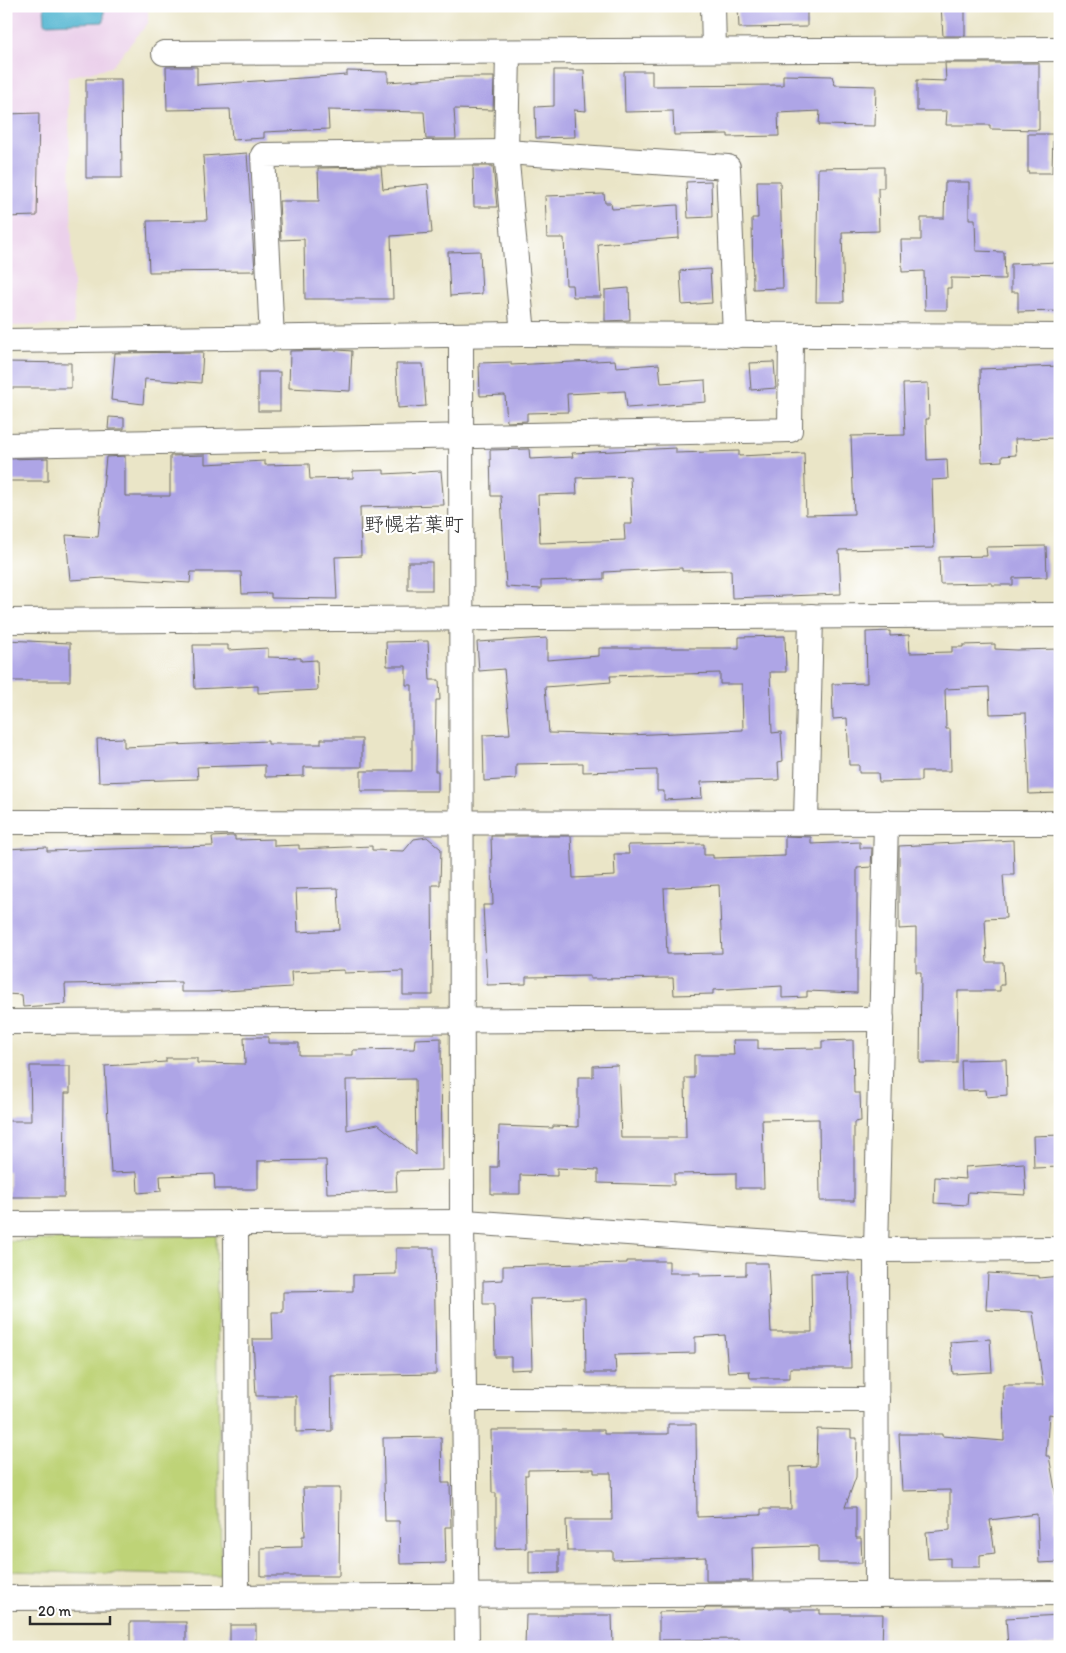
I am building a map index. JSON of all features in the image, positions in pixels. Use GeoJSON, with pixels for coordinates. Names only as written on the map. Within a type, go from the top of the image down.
{"type":"FeatureCollection","features":[{"type":"Feature","properties":{"kind":"street"},"geometry":{"type":"LineString","coordinates":[[713,6],[714,50]]}},
{"type":"Feature","properties":{"kind":"street"},"geometry":{"type":"LineString","coordinates":[[164,53],[508,53],[714,50],[1060,49]]}},
{"type":"Feature","properties":{"kind":"street"},"geometry":{"type":"LineString","coordinates":[[508,53],[506,152],[523,334]]}},
{"type":"Feature","properties":{"kind":"street"},"geometry":{"type":"LineString","coordinates":[[272,339],[264,155],[506,152],[728,167],[735,336]]}},
{"type":"Feature","properties":{"kind":"street"},"geometry":{"type":"LineString","coordinates":[[6,342],[523,334],[791,337],[1060,336]]}},
{"type":"Feature","properties":{"kind":"street"},"geometry":{"type":"LineString","coordinates":[[461,335],[461,1022],[467,1647]]}},
{"type":"Feature","properties":{"kind":"street"},"geometry":{"type":"LineString","coordinates":[[6,445],[790,430],[791,337]]}},
{"type":"Feature","properties":{"kind":"street"},"geometry":{"type":"LineString","coordinates":[[6,621],[1060,615]]}},
{"type":"Feature","properties":{"kind":"street"},"geometry":{"type":"LineString","coordinates":[[806,822],[811,616]]}},
{"type":"Feature","properties":{"kind":"street"},"geometry":{"type":"LineString","coordinates":[[6,822],[1060,822]]}},
{"type":"Feature","properties":{"kind":"street"},"geometry":{"type":"LineString","coordinates":[[877,1594],[876,1250],[886,822]]}},
{"type":"Feature","properties":{"kind":"street"},"geometry":{"type":"LineString","coordinates":[[6,1022],[461,1022],[882,1019]]}},
{"type":"Feature","properties":{"kind":"street"},"geometry":{"type":"LineString","coordinates":[[6,1224],[462,1222],[876,1250],[1060,1249]]}},
{"type":"Feature","properties":{"kind":"street"},"geometry":{"type":"LineString","coordinates":[[236,1223],[237,1597]]}},
{"type":"Feature","properties":{"kind":"street"},"geometry":{"type":"LineString","coordinates":[[464,1399],[877,1400]]}},
{"type":"Feature","properties":{"kind":"street"},"geometry":{"type":"LineString","coordinates":[[6,1598],[1060,1593]]}},
{"type":"Feature","properties":{"kind":"shaded area"},"geometry":{"type":"Polygon","coordinates":[[[6,6],[148,6],[148,23],[111,67],[68,77],[74,325],[6,326],[6,6]]]}},
{"type":"Feature","properties":{"kind":"green space"},"geometry":{"type":"Polygon","coordinates":[[[216,1235],[221,1576],[6,1571],[6,1241],[216,1235]]]}},
{"type":"Feature","properties":{"kind":"water"},"geometry":{"type":"Polygon","coordinates":[[[44,6],[104,6],[104,22],[45,24],[44,6]]]}},
{"type":"Feature","properties":{"kind":"building"},"geometry":{"type":"Polygon","coordinates":[[[738,6],[807,6],[807,27],[739,28],[738,6]]]}},
{"type":"Feature","properties":{"kind":"building"},"geometry":{"type":"Polygon","coordinates":[[[941,6],[965,6],[965,36],[943,36],[941,6]]]}},
{"type":"Feature","properties":{"kind":"building"},"geometry":{"type":"Polygon","coordinates":[[[945,63],[1039,63],[1039,130],[990,129],[990,125],[946,125],[947,111],[917,111],[917,80],[946,81],[945,63]]]}},
{"type":"Feature","properties":{"kind":"building"},"geometry":{"type":"Polygon","coordinates":[[[166,67],[197,67],[197,85],[347,75],[347,71],[388,72],[388,82],[459,77],[494,77],[493,110],[454,109],[456,139],[426,139],[424,112],[328,110],[329,129],[264,132],[264,138],[232,140],[230,109],[167,110],[166,67]]]}},
{"type":"Feature","properties":{"kind":"building"},"geometry":{"type":"Polygon","coordinates":[[[554,70],[584,70],[586,111],[574,110],[575,137],[536,138],[535,107],[554,106],[554,70]]]}},
{"type":"Feature","properties":{"kind":"building"},"geometry":{"type":"Polygon","coordinates":[[[624,71],[652,71],[652,86],[783,85],[783,75],[832,76],[835,85],[876,86],[875,126],[819,125],[820,111],[778,113],[779,136],[728,137],[728,134],[674,135],[673,111],[625,112],[624,71]]]}},
{"type":"Feature","properties":{"kind":"building"},"geometry":{"type":"Polygon","coordinates":[[[86,79],[121,79],[122,178],[86,178],[86,79]]]}},
{"type":"Feature","properties":{"kind":"building"},"geometry":{"type":"Polygon","coordinates":[[[39,113],[37,216],[6,217],[6,114],[39,113]]]}},
{"type":"Feature","properties":{"kind":"building"},"geometry":{"type":"Polygon","coordinates":[[[1028,134],[1053,134],[1052,173],[1028,173],[1028,134]]]}},
{"type":"Feature","properties":{"kind":"building"},"geometry":{"type":"Polygon","coordinates":[[[247,153],[255,271],[149,272],[147,221],[207,220],[203,156],[247,153]]]}},
{"type":"Feature","properties":{"kind":"building"},"geometry":{"type":"Polygon","coordinates":[[[473,166],[493,166],[497,207],[474,207],[473,166]]]}},
{"type":"Feature","properties":{"kind":"building"},"geometry":{"type":"Polygon","coordinates":[[[381,167],[383,189],[428,184],[432,233],[391,236],[393,299],[305,299],[304,239],[281,240],[279,201],[319,201],[318,168],[381,167]]]}},
{"type":"Feature","properties":{"kind":"building"},"geometry":{"type":"Polygon","coordinates":[[[884,167],[884,188],[878,188],[879,231],[842,232],[844,302],[816,302],[818,168],[884,167]]]}},
{"type":"Feature","properties":{"kind":"building"},"geometry":{"type":"Polygon","coordinates":[[[711,181],[712,217],[688,218],[686,182],[711,181]]]}},
{"type":"Feature","properties":{"kind":"building"},"geometry":{"type":"Polygon","coordinates":[[[757,181],[780,181],[783,288],[753,289],[752,218],[758,218],[757,181]]]}},
{"type":"Feature","properties":{"kind":"building"},"geometry":{"type":"Polygon","coordinates":[[[945,182],[969,182],[969,219],[975,219],[976,251],[1004,252],[1005,279],[951,278],[951,288],[947,288],[947,310],[925,310],[924,271],[902,272],[901,240],[921,240],[921,218],[944,218],[945,182]]]}},
{"type":"Feature","properties":{"kind":"building"},"geometry":{"type":"Polygon","coordinates":[[[604,194],[605,203],[611,203],[612,209],[678,205],[679,238],[598,244],[601,297],[573,297],[572,285],[566,285],[564,238],[547,238],[545,196],[604,194]]]}},
{"type":"Feature","properties":{"kind":"building"},"geometry":{"type":"Polygon","coordinates":[[[480,251],[482,294],[450,296],[448,252],[480,251]]]}},
{"type":"Feature","properties":{"kind":"building"},"geometry":{"type":"Polygon","coordinates":[[[1059,262],[1060,311],[1018,312],[1018,292],[1011,292],[1011,264],[1059,262]]]}},
{"type":"Feature","properties":{"kind":"building"},"geometry":{"type":"Polygon","coordinates":[[[710,269],[712,303],[682,305],[680,271],[710,269]]]}},
{"type":"Feature","properties":{"kind":"building"},"geometry":{"type":"Polygon","coordinates":[[[629,288],[630,320],[605,321],[605,290],[629,288]]]}},
{"type":"Feature","properties":{"kind":"building"},"geometry":{"type":"Polygon","coordinates":[[[290,351],[352,351],[350,391],[289,388],[290,351]]]}},
{"type":"Feature","properties":{"kind":"building"},"geometry":{"type":"Polygon","coordinates":[[[203,352],[201,383],[145,379],[143,404],[111,400],[115,353],[203,352]]]}},
{"type":"Feature","properties":{"kind":"building"},"geometry":{"type":"Polygon","coordinates":[[[615,360],[616,367],[659,364],[661,383],[705,380],[706,402],[627,408],[625,391],[567,394],[568,412],[527,413],[527,421],[507,422],[505,395],[480,396],[479,363],[511,362],[511,365],[615,360]]]}},
{"type":"Feature","properties":{"kind":"building"},"geometry":{"type":"Polygon","coordinates":[[[6,362],[71,363],[71,388],[6,388],[6,362]]]}},
{"type":"Feature","properties":{"kind":"building"},"geometry":{"type":"Polygon","coordinates":[[[774,362],[776,388],[751,390],[749,363],[774,362]]]}},
{"type":"Feature","properties":{"kind":"building"},"geometry":{"type":"Polygon","coordinates":[[[396,364],[423,364],[426,406],[398,408],[396,364]]]}},
{"type":"Feature","properties":{"kind":"building"},"geometry":{"type":"Polygon","coordinates":[[[1060,366],[1060,438],[1015,439],[1016,455],[1002,456],[1002,461],[982,462],[980,369],[1060,366]]]}},
{"type":"Feature","properties":{"kind":"building"},"geometry":{"type":"Polygon","coordinates":[[[258,372],[280,372],[280,411],[258,411],[258,372]]]}},
{"type":"Feature","properties":{"kind":"building"},"geometry":{"type":"Polygon","coordinates":[[[928,383],[929,419],[926,419],[927,460],[947,459],[948,479],[932,480],[934,548],[839,550],[841,594],[732,598],[731,570],[682,571],[682,568],[604,572],[604,579],[541,581],[541,589],[506,587],[501,496],[491,496],[490,450],[529,449],[530,459],[573,457],[572,453],[676,448],[676,453],[739,451],[739,456],[804,453],[806,515],[854,514],[851,436],[905,435],[903,384],[928,383]],[[630,476],[576,478],[577,494],[538,495],[540,543],[625,540],[624,524],[632,524],[630,476]]]}},
{"type":"Feature","properties":{"kind":"building"},"geometry":{"type":"Polygon","coordinates":[[[109,417],[124,418],[124,429],[108,429],[109,417]]]}},
{"type":"Feature","properties":{"kind":"building"},"geometry":{"type":"Polygon","coordinates":[[[205,455],[205,464],[265,461],[265,465],[309,464],[310,479],[353,478],[353,471],[384,470],[384,474],[441,471],[444,505],[360,507],[361,556],[335,557],[337,599],[271,598],[271,593],[242,594],[241,572],[191,572],[190,583],[105,578],[70,580],[66,535],[98,537],[106,457],[125,456],[125,496],[170,496],[170,456],[205,455]]]}},
{"type":"Feature","properties":{"kind":"building"},"geometry":{"type":"Polygon","coordinates":[[[48,458],[48,481],[6,481],[6,459],[48,458]]]}},
{"type":"Feature","properties":{"kind":"building"},"geometry":{"type":"Polygon","coordinates":[[[1046,546],[1047,577],[1013,578],[1013,585],[992,585],[992,583],[940,584],[939,557],[987,556],[986,547],[1046,546]]]}},
{"type":"Feature","properties":{"kind":"building"},"geometry":{"type":"Polygon","coordinates":[[[408,562],[432,562],[432,590],[408,590],[408,562]]]}},
{"type":"Feature","properties":{"kind":"building"},"geometry":{"type":"Polygon","coordinates":[[[890,631],[890,636],[909,635],[910,653],[952,652],[952,647],[995,644],[995,649],[1060,649],[1060,793],[1029,794],[1026,713],[990,714],[989,687],[945,689],[946,729],[950,729],[951,771],[921,771],[921,781],[879,782],[878,773],[859,773],[859,765],[849,765],[847,718],[833,719],[832,684],[867,683],[866,632],[890,631]]]}},
{"type":"Feature","properties":{"kind":"building"},"geometry":{"type":"Polygon","coordinates":[[[785,636],[786,672],[770,672],[772,733],[781,732],[783,761],[778,762],[779,780],[701,782],[702,798],[664,800],[664,791],[657,791],[657,770],[583,772],[583,763],[516,764],[516,779],[484,781],[483,735],[510,734],[504,669],[479,671],[477,642],[547,638],[547,660],[599,656],[599,648],[739,648],[739,637],[785,636]],[[720,673],[610,676],[611,682],[545,687],[549,733],[629,735],[743,730],[742,684],[720,684],[720,673]]]}},
{"type":"Feature","properties":{"kind":"building"},"geometry":{"type":"Polygon","coordinates":[[[6,640],[70,643],[70,681],[6,681],[6,640]]]}},
{"type":"Feature","properties":{"kind":"building"},"geometry":{"type":"Polygon","coordinates":[[[428,641],[430,680],[439,680],[440,700],[436,700],[435,771],[438,771],[438,791],[361,791],[361,771],[412,771],[412,685],[406,685],[406,666],[387,666],[386,642],[428,641]]]}},
{"type":"Feature","properties":{"kind":"building"},"geometry":{"type":"Polygon","coordinates":[[[193,645],[228,645],[228,650],[268,648],[268,657],[301,658],[301,661],[317,660],[318,690],[258,693],[258,686],[195,689],[193,645]]]}},
{"type":"Feature","properties":{"kind":"building"},"geometry":{"type":"Polygon","coordinates":[[[124,738],[124,747],[268,741],[268,744],[321,744],[321,739],[362,739],[362,767],[304,767],[304,776],[265,777],[265,765],[197,767],[198,779],[99,782],[97,739],[124,738]]]}},
{"type":"Feature","properties":{"kind":"building"},"geometry":{"type":"Polygon","coordinates":[[[235,836],[235,840],[274,839],[274,846],[299,845],[299,849],[372,846],[372,850],[404,851],[414,839],[427,837],[441,849],[440,885],[432,885],[433,995],[403,995],[403,971],[344,973],[344,970],[291,972],[292,987],[208,992],[181,992],[181,982],[65,984],[66,1004],[23,1007],[22,995],[6,994],[6,849],[47,847],[47,851],[213,846],[212,837],[235,836]],[[338,888],[296,889],[298,932],[340,930],[338,888]]]}},
{"type":"Feature","properties":{"kind":"building"},"geometry":{"type":"Polygon","coordinates":[[[491,836],[571,836],[573,878],[615,876],[614,854],[629,854],[628,845],[704,844],[704,855],[713,855],[713,858],[785,856],[785,836],[811,837],[811,844],[860,842],[860,848],[872,848],[871,867],[857,868],[857,993],[807,991],[807,997],[782,998],[782,986],[713,990],[713,994],[674,995],[673,978],[590,979],[590,976],[526,977],[526,984],[487,985],[483,905],[493,905],[491,836]],[[719,885],[664,888],[667,954],[722,953],[719,885]]]}},
{"type":"Feature","properties":{"kind":"building"},"geometry":{"type":"Polygon","coordinates":[[[1013,840],[1014,875],[1003,875],[1006,918],[985,919],[987,962],[1003,962],[1004,985],[1000,985],[1000,991],[958,991],[957,1063],[920,1063],[921,972],[916,972],[916,928],[899,929],[899,846],[1013,840]]]}},
{"type":"Feature","properties":{"kind":"building"},"geometry":{"type":"Polygon","coordinates":[[[244,1037],[268,1037],[268,1043],[299,1043],[299,1055],[353,1055],[353,1050],[414,1049],[415,1039],[441,1038],[442,1170],[396,1171],[397,1191],[327,1193],[326,1160],[258,1161],[258,1189],[215,1189],[214,1174],[160,1176],[161,1191],[138,1193],[137,1172],[111,1173],[105,1066],[166,1062],[166,1058],[197,1058],[197,1063],[245,1064],[244,1037]],[[415,1079],[346,1080],[347,1130],[378,1124],[416,1155],[415,1079]]]}},
{"type":"Feature","properties":{"kind":"building"},"geometry":{"type":"Polygon","coordinates":[[[733,1040],[758,1040],[758,1049],[822,1048],[822,1041],[853,1040],[854,1093],[860,1093],[861,1121],[854,1122],[854,1201],[820,1201],[819,1119],[762,1120],[764,1188],[736,1188],[736,1173],[674,1174],[674,1185],[598,1183],[598,1170],[557,1168],[557,1176],[520,1175],[520,1194],[491,1194],[491,1167],[498,1167],[499,1126],[578,1127],[578,1077],[593,1077],[593,1066],[618,1065],[621,1138],[686,1138],[685,1078],[694,1078],[694,1055],[734,1055],[733,1040]]]}},
{"type":"Feature","properties":{"kind":"building"},"geometry":{"type":"Polygon","coordinates":[[[1006,1059],[1007,1095],[987,1097],[986,1090],[962,1091],[961,1060],[1006,1059]]]}},
{"type":"Feature","properties":{"kind":"building"},"geometry":{"type":"Polygon","coordinates":[[[30,1066],[70,1066],[70,1093],[65,1093],[64,1197],[9,1197],[9,1171],[6,1171],[6,1121],[31,1121],[30,1066]]]}},
{"type":"Feature","properties":{"kind":"building"},"geometry":{"type":"Polygon","coordinates":[[[1060,1135],[1060,1167],[1034,1168],[1033,1136],[1060,1135]]]}},
{"type":"Feature","properties":{"kind":"building"},"geometry":{"type":"Polygon","coordinates":[[[1024,1163],[1026,1195],[968,1192],[967,1205],[934,1203],[935,1177],[966,1179],[965,1167],[1024,1163]]]}},
{"type":"Feature","properties":{"kind":"building"},"geometry":{"type":"Polygon","coordinates":[[[396,1248],[434,1248],[436,1374],[331,1376],[332,1431],[296,1432],[296,1396],[256,1396],[253,1339],[273,1339],[272,1312],[283,1312],[283,1292],[353,1291],[353,1275],[396,1274],[396,1248]]]}},
{"type":"Feature","properties":{"kind":"building"},"geometry":{"type":"Polygon","coordinates":[[[627,1261],[669,1261],[669,1273],[700,1273],[700,1276],[746,1275],[746,1263],[768,1263],[771,1332],[812,1332],[811,1273],[849,1272],[851,1368],[790,1368],[790,1378],[750,1378],[749,1371],[728,1372],[725,1335],[695,1337],[695,1353],[615,1355],[616,1373],[586,1373],[585,1298],[530,1299],[532,1369],[511,1370],[511,1357],[495,1357],[494,1304],[483,1304],[483,1281],[503,1280],[503,1266],[627,1263],[627,1261]]]}},
{"type":"Feature","properties":{"kind":"building"},"geometry":{"type":"Polygon","coordinates":[[[988,1273],[1039,1276],[1039,1278],[1060,1276],[1060,1410],[1054,1410],[1055,1415],[1049,1414],[1046,1456],[1049,1456],[1057,1501],[1055,1531],[1060,1530],[1060,1562],[1039,1563],[1037,1514],[990,1520],[995,1553],[980,1555],[980,1567],[950,1567],[950,1558],[928,1559],[926,1532],[950,1530],[950,1490],[902,1491],[899,1434],[942,1434],[942,1436],[1004,1441],[1003,1385],[1043,1385],[1033,1312],[986,1310],[988,1273]]]}},
{"type":"Feature","properties":{"kind":"building"},"geometry":{"type":"Polygon","coordinates":[[[990,1339],[992,1372],[953,1374],[950,1342],[990,1339]]]}},
{"type":"Feature","properties":{"kind":"building"},"geometry":{"type":"Polygon","coordinates":[[[668,1424],[696,1424],[697,1517],[761,1515],[761,1509],[791,1509],[790,1467],[816,1466],[817,1429],[851,1430],[851,1438],[857,1438],[856,1477],[845,1507],[856,1507],[856,1538],[861,1538],[862,1563],[818,1563],[818,1546],[752,1548],[753,1581],[706,1581],[706,1557],[613,1560],[613,1551],[567,1551],[566,1520],[612,1520],[611,1473],[594,1473],[594,1469],[528,1470],[528,1475],[525,1475],[526,1548],[496,1549],[496,1493],[492,1493],[491,1430],[604,1430],[604,1434],[668,1434],[668,1424]]]}},
{"type":"Feature","properties":{"kind":"building"},"geometry":{"type":"Polygon","coordinates":[[[441,1437],[442,1483],[450,1483],[451,1527],[445,1527],[446,1563],[400,1564],[399,1521],[385,1521],[383,1438],[441,1437]]]}},
{"type":"Feature","properties":{"kind":"building"},"geometry":{"type":"Polygon","coordinates":[[[303,1488],[340,1488],[339,1576],[261,1576],[261,1548],[302,1547],[302,1536],[305,1536],[303,1488]]]}},
{"type":"Feature","properties":{"kind":"building"},"geometry":{"type":"Polygon","coordinates":[[[529,1550],[559,1550],[559,1573],[529,1574],[529,1550]]]}},
{"type":"Feature","properties":{"kind":"building"},"geometry":{"type":"Polygon","coordinates":[[[706,1608],[790,1608],[790,1610],[820,1610],[820,1614],[883,1614],[882,1647],[739,1647],[739,1639],[659,1640],[659,1612],[703,1611],[706,1608]]]}},
{"type":"Feature","properties":{"kind":"building"},"geometry":{"type":"Polygon","coordinates":[[[526,1615],[612,1615],[613,1647],[525,1647],[526,1615]]]}},
{"type":"Feature","properties":{"kind":"building"},"geometry":{"type":"Polygon","coordinates":[[[1060,1615],[1060,1644],[1008,1647],[1006,1618],[1060,1615]]]}},
{"type":"Feature","properties":{"kind":"building"},"geometry":{"type":"Polygon","coordinates":[[[130,1622],[186,1622],[186,1647],[130,1647],[130,1622]]]}},
{"type":"Feature","properties":{"kind":"building"},"geometry":{"type":"Polygon","coordinates":[[[230,1625],[256,1625],[256,1647],[230,1647],[230,1625]]]}},
{"type":"Feature","properties":{"kind":"district","name":"野幌若葉町"},"geometry":{"type":"Point","coordinates":[414,524]}}]}
